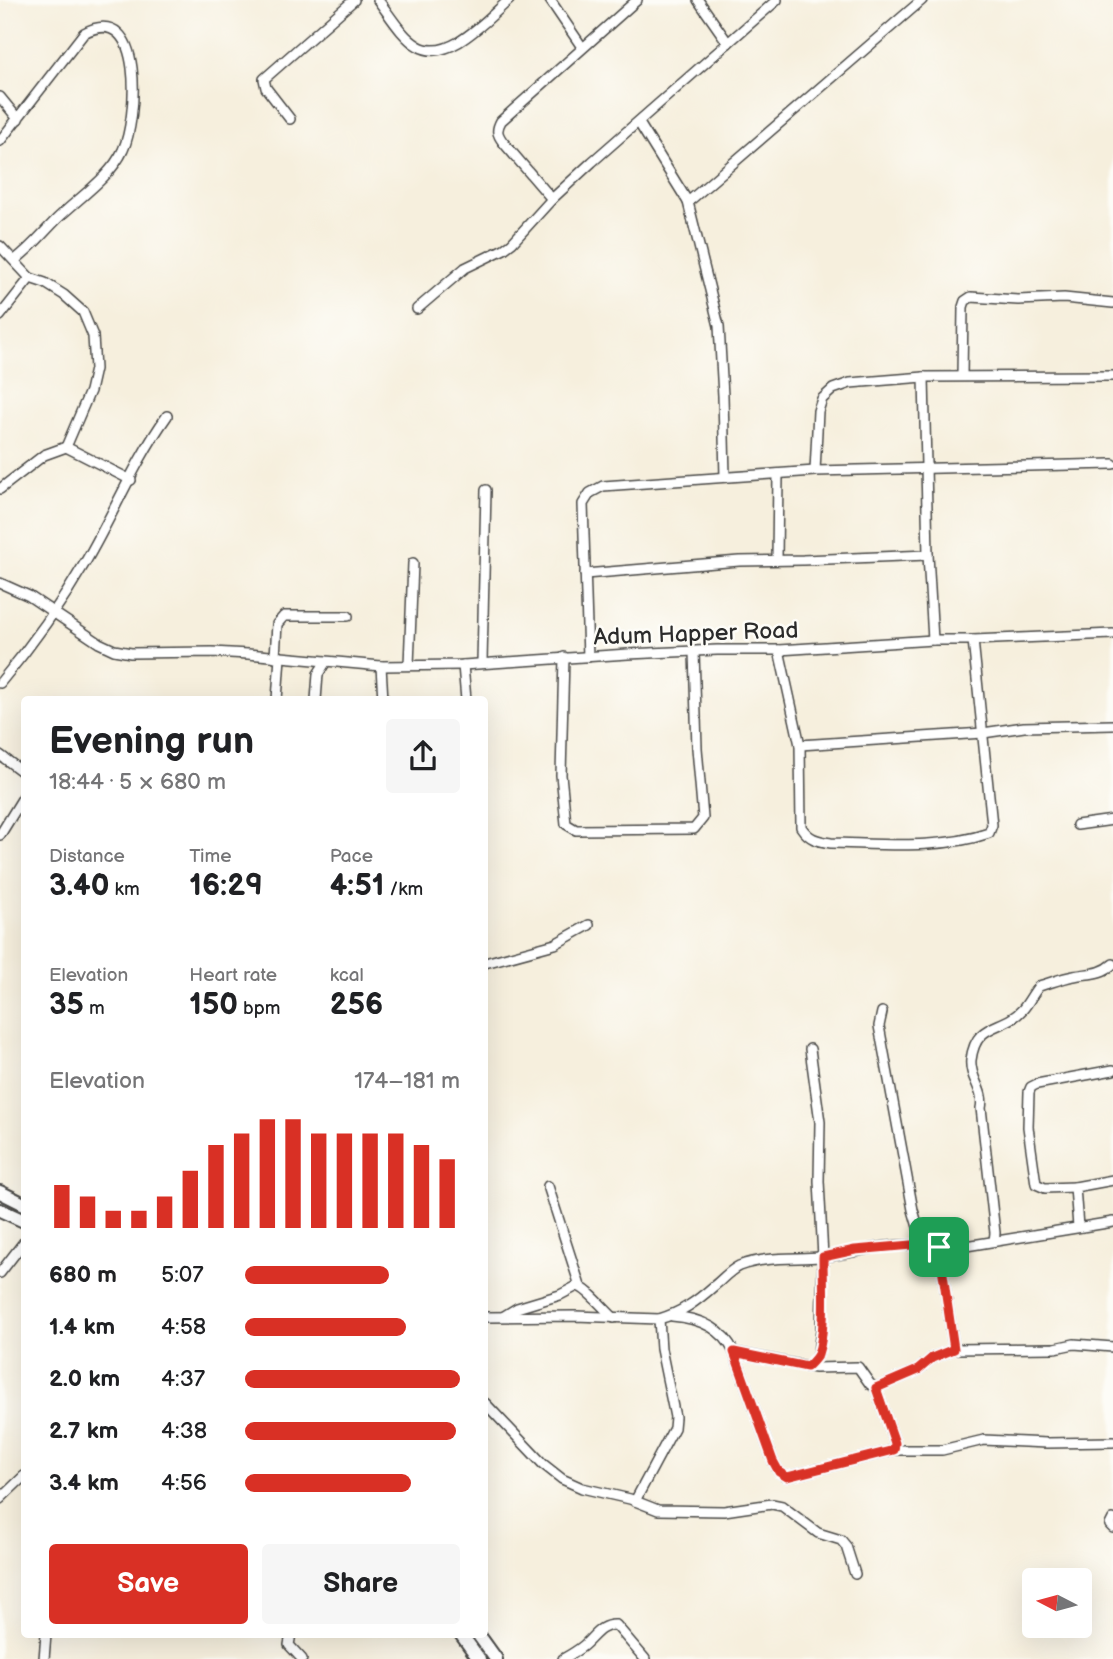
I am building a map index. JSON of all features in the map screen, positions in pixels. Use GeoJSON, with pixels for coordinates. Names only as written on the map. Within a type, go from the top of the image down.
{"type":"FeatureCollection","features":[{"type":"Feature","properties":{"kind":"street"},"geometry":{"type":"LineString","coordinates":[[290,119],[266,88],[264,79],[354,0]]}},
{"type":"Feature","properties":{"kind":"street"},"geometry":{"type":"LineString","coordinates":[[378,0],[417,46],[434,52],[452,47],[509,0]]}},
{"type":"Feature","properties":{"kind":"street"},"geometry":{"type":"LineString","coordinates":[[550,0],[582,47]]}},
{"type":"Feature","properties":{"kind":"street"},"geometry":{"type":"LineString","coordinates":[[552,199],[503,142],[498,135],[498,128],[501,121],[637,0]]}},
{"type":"Feature","properties":{"kind":"street"},"geometry":{"type":"LineString","coordinates":[[698,0],[727,43]]}},
{"type":"Feature","properties":{"kind":"street"},"geometry":{"type":"LineString","coordinates":[[417,309],[465,268],[504,250],[552,199],[777,0]]}},
{"type":"Feature","properties":{"kind":"street"},"geometry":{"type":"LineString","coordinates":[[688,202],[922,0]]}},
{"type":"Feature","properties":{"kind":"street"},"geometry":{"type":"LineString","coordinates":[[0,141],[84,33],[95,24],[118,26],[129,49],[134,90],[124,149],[119,159],[75,205],[56,220],[39,241],[15,260]]}},
{"type":"Feature","properties":{"kind":"street"},"geometry":{"type":"LineString","coordinates":[[0,97],[18,119]]}},
{"type":"Feature","properties":{"kind":"street"},"geometry":{"type":"LineString","coordinates":[[639,123],[688,202],[719,326],[725,477]]}},
{"type":"Feature","properties":{"kind":"street"},"geometry":{"type":"LineString","coordinates":[[0,246],[30,278],[45,283],[64,295],[83,312],[93,336],[95,369],[90,391],[66,447]]}},
{"type":"Feature","properties":{"kind":"street"},"geometry":{"type":"LineString","coordinates":[[0,316],[30,278]]}},
{"type":"Feature","properties":{"kind":"street"},"geometry":{"type":"LineString","coordinates":[[962,376],[963,307],[965,301],[971,298],[1063,298],[1113,303]]}},
{"type":"Feature","properties":{"kind":"street"},"geometry":{"type":"LineString","coordinates":[[815,471],[818,411],[822,399],[833,389],[850,383],[924,377],[1113,376]]}},
{"type":"Feature","properties":{"kind":"street"},"geometry":{"type":"LineString","coordinates":[[924,377],[933,640]]}},
{"type":"Feature","properties":{"kind":"street"},"geometry":{"type":"LineString","coordinates":[[0,683],[31,646],[55,611],[131,480],[153,436],[167,416]]}},
{"type":"Feature","properties":{"kind":"street"},"geometry":{"type":"LineString","coordinates":[[0,489],[44,455],[66,447],[97,460],[131,480]]}},
{"type":"Feature","properties":{"kind":"street"},"geometry":{"type":"LineString","coordinates":[[588,657],[583,504],[590,492],[603,486],[815,471],[1113,464]]}},
{"type":"Feature","properties":{"kind":"street"},"geometry":{"type":"LineString","coordinates":[[777,560],[778,474]]}},
{"type":"Feature","properties":{"kind":"street"},"geometry":{"type":"LineString","coordinates":[[482,662],[486,490]]}},
{"type":"Feature","properties":{"kind":"street"},"geometry":{"type":"LineString","coordinates":[[584,574],[714,562],[928,555]]}},
{"type":"Feature","properties":{"kind":"street"},"geometry":{"type":"LineString","coordinates":[[409,665],[413,563]]}},
{"type":"Feature","properties":{"kind":"street","name":"Adum Happer Road"},"geometry":{"type":"LineString","coordinates":[[0,583],[55,611],[99,643],[122,652],[212,652],[382,666],[463,665],[564,657],[1113,634]]}},
{"type":"Feature","properties":{"kind":"street"},"geometry":{"type":"LineString","coordinates":[[277,696],[277,624],[284,616],[348,616]]}},
{"type":"Feature","properties":{"kind":"street"},"geometry":{"type":"LineString","coordinates":[[779,650],[800,745],[801,827],[806,835],[815,841],[866,844],[949,841],[989,833],[992,825],[973,640]]}},
{"type":"Feature","properties":{"kind":"street"},"geometry":{"type":"LineString","coordinates":[[564,657],[561,765],[566,824],[576,830],[695,828],[703,818],[697,748],[694,652]]}},
{"type":"Feature","properties":{"kind":"street"},"geometry":{"type":"LineString","coordinates":[[316,696],[318,674],[325,663]]}},
{"type":"Feature","properties":{"kind":"street"},"geometry":{"type":"LineString","coordinates":[[463,665],[466,696]]}},
{"type":"Feature","properties":{"kind":"street"},"geometry":{"type":"LineString","coordinates":[[382,666],[383,696]]}},
{"type":"Feature","properties":{"kind":"street"},"geometry":{"type":"LineString","coordinates":[[800,745],[983,733],[1024,727],[1113,725]]}},
{"type":"Feature","properties":{"kind":"street"},"geometry":{"type":"LineString","coordinates":[[0,755],[21,771]]}},
{"type":"Feature","properties":{"kind":"street"},"geometry":{"type":"LineString","coordinates":[[0,835],[21,801]]}},
{"type":"Feature","properties":{"kind":"street"},"geometry":{"type":"LineString","coordinates":[[1077,825],[1113,820]]}},
{"type":"Feature","properties":{"kind":"street"},"geometry":{"type":"LineString","coordinates":[[488,962],[555,944],[589,925]]}},
{"type":"Feature","properties":{"kind":"street"},"geometry":{"type":"LineString","coordinates":[[994,1241],[981,1108],[983,1096],[971,1071],[976,1040],[982,1032],[1008,1021],[1024,1008],[1039,986],[1072,976],[1093,974],[1106,970],[1113,964]]}},
{"type":"Feature","properties":{"kind":"street"},"geometry":{"type":"LineString","coordinates":[[882,1012],[879,1026],[923,1244]]}},
{"type":"Feature","properties":{"kind":"street"},"geometry":{"type":"LineString","coordinates":[[807,1367],[818,1353],[823,1257],[819,1181],[820,1122],[810,1049]]}},
{"type":"Feature","properties":{"kind":"street"},"geometry":{"type":"LineString","coordinates":[[1113,1070],[1031,1087],[1028,1127],[1036,1184],[1045,1188],[1075,1187],[1113,1180]]}},
{"type":"Feature","properties":{"kind":"street"},"geometry":{"type":"LineString","coordinates":[[548,1186],[580,1286],[614,1318]]}},
{"type":"Feature","properties":{"kind":"street"},"geometry":{"type":"LineString","coordinates":[[1075,1187],[1078,1227]]}},
{"type":"Feature","properties":{"kind":"street"},"geometry":{"type":"LineString","coordinates":[[0,1192],[21,1202]]}},
{"type":"Feature","properties":{"kind":"street"},"geometry":{"type":"LineString","coordinates":[[0,1210],[21,1220]]}},
{"type":"Feature","properties":{"kind":"street"},"geometry":{"type":"LineString","coordinates":[[488,1317],[659,1319],[692,1304],[730,1271],[743,1265],[775,1259],[823,1257],[855,1250],[923,1244],[960,1247],[1113,1222]]}},
{"type":"Feature","properties":{"kind":"street"},"geometry":{"type":"LineString","coordinates":[[0,1273],[21,1246]]}},
{"type":"Feature","properties":{"kind":"street"},"geometry":{"type":"LineString","coordinates":[[939,1247],[954,1349]]}},
{"type":"Feature","properties":{"kind":"street"},"geometry":{"type":"LineString","coordinates":[[503,1317],[517,1308],[580,1286]]}},
{"type":"Feature","properties":{"kind":"street"},"geometry":{"type":"LineString","coordinates":[[670,1316],[707,1323],[721,1334],[734,1352],[773,1461],[787,1477],[894,1450],[942,1450],[984,1440],[1113,1442]]}},
{"type":"Feature","properties":{"kind":"street"},"geometry":{"type":"LineString","coordinates":[[635,1501],[674,1428],[675,1417],[661,1349],[659,1319]]}},
{"type":"Feature","properties":{"kind":"street"},"geometry":{"type":"LineString","coordinates":[[876,1388],[918,1370],[932,1358],[954,1349],[1055,1348],[1074,1343],[1113,1347]]}},
{"type":"Feature","properties":{"kind":"street"},"geometry":{"type":"LineString","coordinates":[[734,1352],[807,1367],[858,1367],[876,1388],[895,1443],[894,1450]]}},
{"type":"Feature","properties":{"kind":"street"},"geometry":{"type":"LineString","coordinates":[[488,1406],[543,1464],[562,1479],[582,1488],[664,1511],[724,1511],[772,1504],[782,1506],[818,1533],[841,1541],[846,1546],[855,1574]]}},
{"type":"Feature","properties":{"kind":"street"},"geometry":{"type":"LineString","coordinates":[[0,1499],[21,1479]]}},
{"type":"Feature","properties":{"kind":"street"},"geometry":{"type":"LineString","coordinates":[[1113,1519],[1110,1525],[1113,1528]]}},
{"type":"Feature","properties":{"kind":"street"},"geometry":{"type":"LineString","coordinates":[[563,1659],[582,1647],[601,1627],[609,1625],[615,1625],[645,1659]]}},
{"type":"Feature","properties":{"kind":"street"},"geometry":{"type":"LineString","coordinates":[[44,1659],[46,1638]]}},
{"type":"Feature","properties":{"kind":"street"},"geometry":{"type":"LineString","coordinates":[[290,1638],[289,1645],[302,1659]]}},
{"type":"Feature","properties":{"kind":"street"},"geometry":{"type":"LineString","coordinates":[[464,1638],[478,1659]]}},
{"type":"Feature","properties":{"kind":"street"},"geometry":{"type":"LineString","coordinates":[[481,1638],[496,1659]]}},
{"type":"Feature","properties":{"kind":"route"},"geometry":{"type":"LineString","coordinates":[[923,1244],[939,1247],[954,1349],[932,1358],[918,1370],[876,1388],[895,1443],[894,1450],[784,1476],[773,1461],[734,1352],[807,1367],[818,1353],[823,1257],[890,1246],[923,1244]]}}]}
